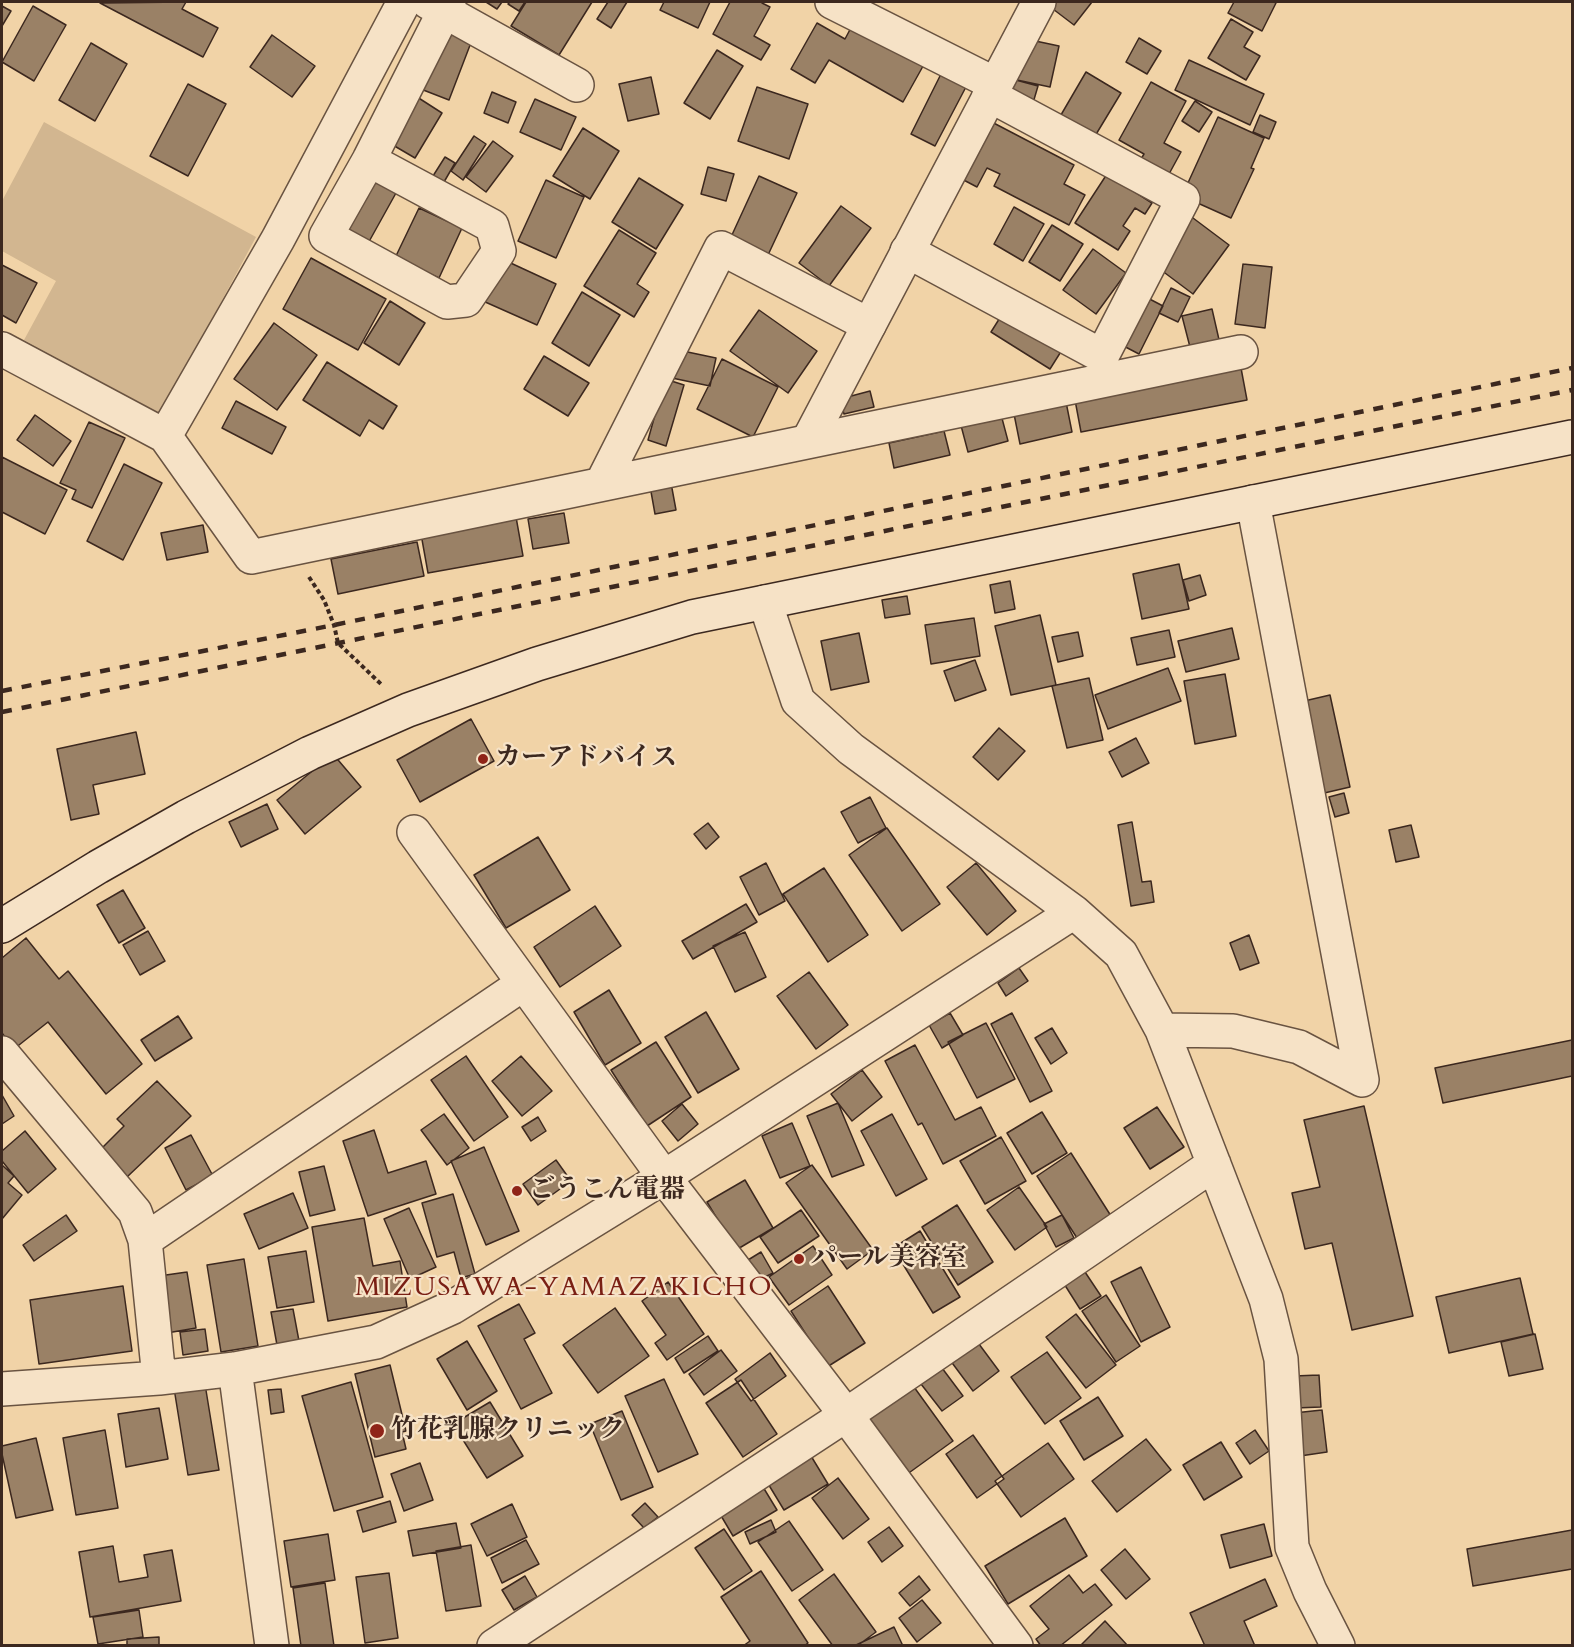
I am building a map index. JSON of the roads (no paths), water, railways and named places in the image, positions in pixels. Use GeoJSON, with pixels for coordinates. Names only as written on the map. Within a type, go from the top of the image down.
{"type":"FeatureCollection","features":[{"type":"Feature","properties":{"kind":"street"},"geometry":{"type":"LineString","coordinates":[[165,436],[278,238],[404,2]]}},
{"type":"Feature","properties":{"kind":"street"},"geometry":{"type":"LineString","coordinates":[[832,2],[1183,199],[1100,368]]}},
{"type":"Feature","properties":{"kind":"street"},"geometry":{"type":"LineString","coordinates":[[808,441],[1039,2]]}},
{"type":"Feature","properties":{"kind":"street"},"geometry":{"type":"LineString","coordinates":[[369,160],[492,226],[499,251],[466,300],[447,302],[326,236],[369,160],[440,4],[577,85]]}},
{"type":"Feature","properties":{"kind":"street"},"geometry":{"type":"LineString","coordinates":[[602,483],[721,248],[869,325]]}},
{"type":"Feature","properties":{"kind":"street"},"geometry":{"type":"LineString","coordinates":[[908,251],[1100,368]]}},
{"type":"Feature","properties":{"kind":"street"},"geometry":{"type":"LineString","coordinates":[[2,349],[165,436],[251,557],[808,441],[1100,368],[1241,352]]}},
{"type":"Feature","properties":{"kind":"street"},"geometry":{"type":"LineString","coordinates":[[2,926],[98,867],[186,817],[310,753],[408,710],[537,664],[692,617],[1572,437]]}},
{"type":"Feature","properties":{"kind":"street"},"geometry":{"type":"LineString","coordinates":[[1162,1030],[1233,1031],[1299,1047],[1362,1080],[1253,502]]}},
{"type":"Feature","properties":{"kind":"street"},"geometry":{"type":"LineString","coordinates":[[765,602],[798,701],[851,749],[1074,912],[1121,954],[1162,1030],[1266,1299],[1281,1359],[1292,1547],[1310,1591],[1338,1646]]}},
{"type":"Feature","properties":{"kind":"street"},"geometry":{"type":"LineString","coordinates":[[414,832],[664,1177],[846,1415],[1016,1646]]}},
{"type":"Feature","properties":{"kind":"street"},"geometry":{"type":"LineString","coordinates":[[2,1389],[159,1378],[234,1369],[376,1342],[453,1307],[664,1177],[1074,912]]}},
{"type":"Feature","properties":{"kind":"street"},"geometry":{"type":"LineString","coordinates":[[145,1240],[523,984]]}},
{"type":"Feature","properties":{"kind":"street"},"geometry":{"type":"LineString","coordinates":[[2,1053],[135,1212],[145,1240],[159,1378]]}},
{"type":"Feature","properties":{"kind":"street"},"geometry":{"type":"LineString","coordinates":[[494,1646],[846,1415],[1214,1164]]}},
{"type":"Feature","properties":{"kind":"street"},"geometry":{"type":"LineString","coordinates":[[234,1369],[272,1646]]}},
{"type":"Feature","properties":{"kind":"railway"},"geometry":{"type":"LineString","coordinates":[[2,691],[334,625],[1572,368]]}},
{"type":"Feature","properties":{"kind":"railway"},"geometry":{"type":"LineString","coordinates":[[2,712],[1572,390]]}},
{"type":"Feature","properties":{"kind":"place","name":"カーアドバイス"},"geometry":{"type":"Point","coordinates":[483,759]}},
{"type":"Feature","properties":{"kind":"place","name":"ごうこん電器"},"geometry":{"type":"Point","coordinates":[517,1191]}},
{"type":"Feature","properties":{"kind":"place","name":"パール美容室"},"geometry":{"type":"Point","coordinates":[799,1259]}},
{"type":"Feature","properties":{"kind":"place","name":"竹花乳腺クリニック"},"geometry":{"type":"Point","coordinates":[377,1431]}},
{"type":"Feature","properties":{"kind":"district","name":"MIZUSAWA-YAMAZAKICHO"},"geometry":{"type":"Point","coordinates":[564,1289]}}]}
